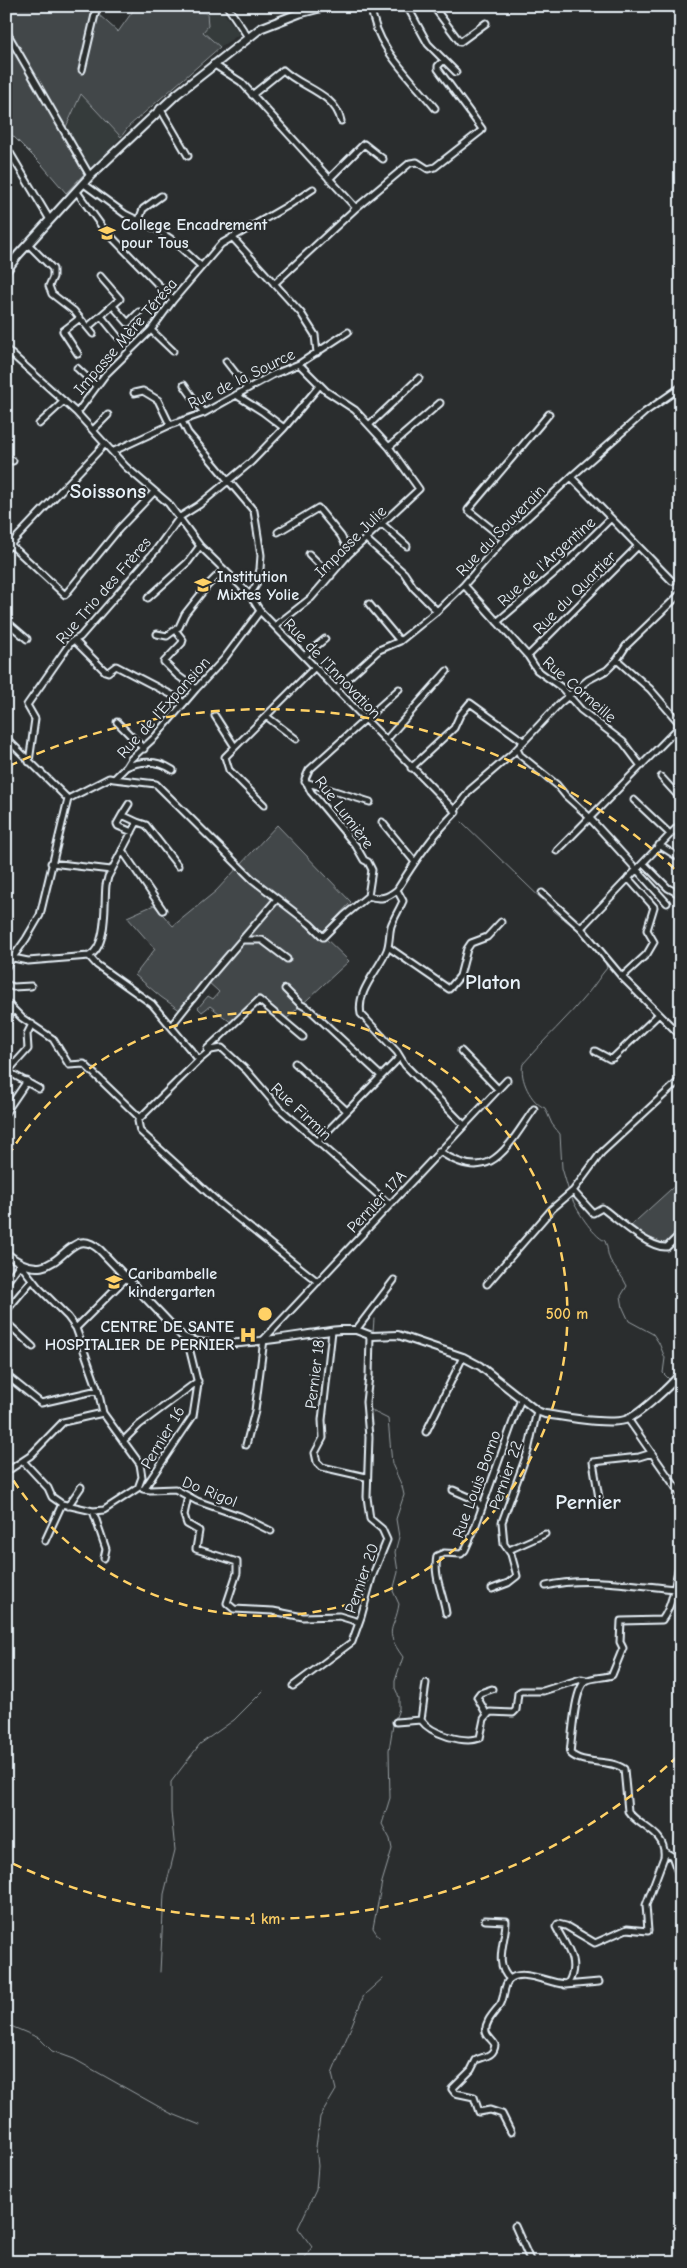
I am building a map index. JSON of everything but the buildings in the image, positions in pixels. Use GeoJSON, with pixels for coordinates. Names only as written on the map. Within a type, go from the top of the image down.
{"type":"FeatureCollection","features":[{"type":"Feature","properties":{"kind":"main road"},"geometry":{"type":"LineString","coordinates":[[7,267],[90,176],[160,108],[248,36],[270,24],[327,6]]}},
{"type":"Feature","properties":{"kind":"street"},"geometry":{"type":"LineString","coordinates":[[82,70],[97,6]]}},
{"type":"Feature","properties":{"kind":"street"},"geometry":{"type":"LineString","coordinates":[[227,6],[248,36]]}},
{"type":"Feature","properties":{"kind":"street"},"geometry":{"type":"LineString","coordinates":[[371,6],[372,15],[378,26],[382,42],[435,108]]}},
{"type":"Feature","properties":{"kind":"street"},"geometry":{"type":"LineString","coordinates":[[407,6],[428,44],[456,72]]}},
{"type":"Feature","properties":{"kind":"street"},"geometry":{"type":"LineString","coordinates":[[433,6],[460,42],[486,23]]}},
{"type":"Feature","properties":{"kind":"street"},"geometry":{"type":"LineString","coordinates":[[6,31],[90,176]]}},
{"type":"Feature","properties":{"kind":"street"},"geometry":{"type":"LineString","coordinates":[[274,284],[356,208],[410,163],[417,162],[428,169],[435,167],[481,131],[482,129],[438,69],[438,66],[444,60]]}},
{"type":"Feature","properties":{"kind":"street"},"geometry":{"type":"LineString","coordinates":[[214,64],[241,82],[356,208]]}},
{"type":"Feature","properties":{"kind":"street"},"geometry":{"type":"LineString","coordinates":[[252,95],[282,70],[334,103],[342,121]]}},
{"type":"Feature","properties":{"kind":"street"},"geometry":{"type":"LineString","coordinates":[[160,108],[188,156]]}},
{"type":"Feature","properties":{"kind":"street"},"geometry":{"type":"LineString","coordinates":[[329,179],[364,144],[383,159]]}},
{"type":"Feature","properties":{"kind":"street"},"geometry":{"type":"LineString","coordinates":[[6,146],[50,220]]}},
{"type":"Feature","properties":{"kind":"street"},"geometry":{"type":"LineString","coordinates":[[84,184],[125,214],[171,239],[201,266]]}},
{"type":"Feature","properties":{"kind":"street","name":"Impasse Mère Térésa"},"geometry":{"type":"LineString","coordinates":[[77,413],[105,374],[151,330],[173,300],[221,244],[268,218],[313,189]]}},
{"type":"Feature","properties":{"kind":"street"},"geometry":{"type":"LineString","coordinates":[[77,192],[103,228],[173,300]]}},
{"type":"Feature","properties":{"kind":"street"},"geometry":{"type":"LineString","coordinates":[[139,220],[143,210],[161,196]]}},
{"type":"Feature","properties":{"kind":"street"},"geometry":{"type":"LineString","coordinates":[[232,237],[301,313],[315,335],[317,354]]}},
{"type":"Feature","properties":{"kind":"street"},"geometry":{"type":"LineString","coordinates":[[28,244],[52,269],[53,277],[49,283],[50,291],[80,318],[93,334]]}},
{"type":"Feature","properties":{"kind":"street"},"geometry":{"type":"LineString","coordinates":[[88,327],[120,298],[100,276]]}},
{"type":"Feature","properties":{"kind":"street"},"geometry":{"type":"LineString","coordinates":[[113,306],[128,322],[139,312]]}},
{"type":"Feature","properties":{"kind":"street"},"geometry":{"type":"LineString","coordinates":[[101,316],[118,337]]}},
{"type":"Feature","properties":{"kind":"street"},"geometry":{"type":"LineString","coordinates":[[78,354],[63,331],[80,318]]}},
{"type":"Feature","properties":{"kind":"street"},"geometry":{"type":"LineString","coordinates":[[151,330],[173,351]]}},
{"type":"Feature","properties":{"kind":"street","name":"Rue de la Source"},"geometry":{"type":"LineString","coordinates":[[114,451],[170,425],[204,413],[246,388],[317,354],[348,332]]}},
{"type":"Feature","properties":{"kind":"street","name":"Rue de l'Innovation"},"geometry":{"type":"LineString","coordinates":[[6,349],[77,413],[105,444],[114,451],[126,467],[168,503],[200,546],[222,570],[250,595],[260,611],[455,812]]}},
{"type":"Feature","properties":{"kind":"street"},"geometry":{"type":"LineString","coordinates":[[226,361],[246,388]]}},
{"type":"Feature","properties":{"kind":"street"},"geometry":{"type":"LineString","coordinates":[[299,364],[320,385],[356,410],[389,447],[440,403]]}},
{"type":"Feature","properties":{"kind":"street"},"geometry":{"type":"LineString","coordinates":[[77,368],[96,386]]}},
{"type":"Feature","properties":{"kind":"street"},"geometry":{"type":"LineString","coordinates":[[370,425],[419,378]]}},
{"type":"Feature","properties":{"kind":"street"},"geometry":{"type":"LineString","coordinates":[[184,385],[204,413]]}},
{"type":"Feature","properties":{"kind":"street"},"geometry":{"type":"LineString","coordinates":[[180,517],[229,482],[284,428],[320,385]]}},
{"type":"Feature","properties":{"kind":"street","name":"Rue du Souverain"},"geometry":{"type":"LineString","coordinates":[[336,689],[379,650],[400,641],[437,611],[464,585],[504,539],[571,477],[645,412],[681,387]]}},
{"type":"Feature","properties":{"kind":"street"},"geometry":{"type":"LineString","coordinates":[[134,393],[142,391],[158,400],[170,425]]}},
{"type":"Feature","properties":{"kind":"street"},"geometry":{"type":"LineString","coordinates":[[236,395],[284,428]]}},
{"type":"Feature","properties":{"kind":"street"},"geometry":{"type":"LineString","coordinates":[[39,424],[64,401]]}},
{"type":"Feature","properties":{"kind":"street"},"geometry":{"type":"LineString","coordinates":[[504,539],[468,510],[549,414]]}},
{"type":"Feature","properties":{"kind":"street"},"geometry":{"type":"LineString","coordinates":[[92,430],[108,415]]}},
{"type":"Feature","properties":{"kind":"street"},"geometry":{"type":"LineString","coordinates":[[182,421],[188,433],[204,449],[254,512],[261,555],[256,585],[250,595]]}},
{"type":"Feature","properties":{"kind":"street"},"geometry":{"type":"LineString","coordinates":[[6,549],[105,444]]}},
{"type":"Feature","properties":{"kind":"street","name":"Impasse Julie"},"geometry":{"type":"LineString","coordinates":[[275,626],[311,598],[350,553],[418,491],[418,486],[389,447]]}},
{"type":"Feature","properties":{"kind":"street"},"geometry":{"type":"LineString","coordinates":[[6,457],[13,462]]}},
{"type":"Feature","properties":{"kind":"street"},"geometry":{"type":"LineString","coordinates":[[571,477],[672,580]]}},
{"type":"Feature","properties":{"kind":"street"},"geometry":{"type":"LineString","coordinates":[[11,545],[65,595],[119,529],[154,492]]}},
{"type":"Feature","properties":{"kind":"street"},"geometry":{"type":"LineString","coordinates":[[278,532],[318,508],[341,536],[350,553]]}},
{"type":"Feature","properties":{"kind":"street","name":"Rue Trio des Frères"},"geometry":{"type":"LineString","coordinates":[[29,762],[35,719],[27,705],[74,640],[80,637],[156,550],[180,517]]}},
{"type":"Feature","properties":{"kind":"street","name":"Rue de l'Argentine"},"geometry":{"type":"LineString","coordinates":[[497,622],[566,563],[610,518]]}},
{"type":"Feature","properties":{"kind":"street"},"geometry":{"type":"LineString","coordinates":[[382,524],[407,546]]}},
{"type":"Feature","properties":{"kind":"street"},"geometry":{"type":"LineString","coordinates":[[366,539],[404,573],[414,588],[437,611]]}},
{"type":"Feature","properties":{"kind":"street"},"geometry":{"type":"LineString","coordinates":[[148,598],[188,562],[200,546]]}},
{"type":"Feature","properties":{"kind":"street","name":"Rue du Quartier"},"geometry":{"type":"LineString","coordinates":[[528,656],[638,546]]}},
{"type":"Feature","properties":{"kind":"street"},"geometry":{"type":"LineString","coordinates":[[309,554],[331,576]]}},
{"type":"Feature","properties":{"kind":"street"},"geometry":{"type":"LineString","coordinates":[[157,634],[167,636],[176,631],[182,623],[185,614],[222,570]]}},
{"type":"Feature","properties":{"kind":"street","name":"Rue Corneille"},"geometry":{"type":"LineString","coordinates":[[464,585],[528,656],[541,674],[562,688],[581,710],[623,742],[641,766]]}},
{"type":"Feature","properties":{"kind":"street"},"geometry":{"type":"LineString","coordinates":[[114,778],[156,784],[253,880],[323,937],[368,896],[377,899],[387,898],[398,890],[414,861],[474,786],[517,748],[568,695],[588,680],[606,670],[617,660],[626,646],[681,593]]}},
{"type":"Feature","properties":{"kind":"street"},"geometry":{"type":"LineString","coordinates":[[369,604],[400,641]]}},
{"type":"Feature","properties":{"kind":"street","name":"Rue de l'Expansion"},"geometry":{"type":"LineString","coordinates":[[68,799],[109,778],[114,778],[126,767],[131,759],[144,749],[196,688],[224,659],[260,611]]}},
{"type":"Feature","properties":{"kind":"street"},"geometry":{"type":"LineString","coordinates":[[6,621],[27,639]]}},
{"type":"Feature","properties":{"kind":"street"},"geometry":{"type":"LineString","coordinates":[[176,631],[183,640],[182,643],[164,662],[196,688]]}},
{"type":"Feature","properties":{"kind":"street"},"geometry":{"type":"LineString","coordinates":[[304,656],[326,639]]}},
{"type":"Feature","properties":{"kind":"street"},"geometry":{"type":"LineString","coordinates":[[74,640],[105,671],[108,672],[116,666],[184,703]]}},
{"type":"Feature","properties":{"kind":"street"},"geometry":{"type":"LineString","coordinates":[[557,852],[681,725],[650,689],[617,660]]}},
{"type":"Feature","properties":{"kind":"street"},"geometry":{"type":"LineString","coordinates":[[264,805],[229,770],[225,757],[315,666]]}},
{"type":"Feature","properties":{"kind":"street"},"geometry":{"type":"LineString","coordinates":[[386,740],[447,671]]}},
{"type":"Feature","properties":{"kind":"street","name":"Rue Lumière"},"geometry":{"type":"LineString","coordinates":[[368,896],[372,870],[368,862],[364,860],[356,846],[311,792],[305,782],[305,775],[399,689]]}},
{"type":"Feature","properties":{"kind":"street"},"geometry":{"type":"LineString","coordinates":[[411,768],[454,728],[460,715],[470,703],[523,741]]}},
{"type":"Feature","properties":{"kind":"street"},"geometry":{"type":"LineString","coordinates":[[214,716],[236,747]]}},
{"type":"Feature","properties":{"kind":"street"},"geometry":{"type":"LineString","coordinates":[[266,716],[296,739]]}},
{"type":"Feature","properties":{"kind":"street"},"geometry":{"type":"LineString","coordinates":[[117,722],[144,749]]}},
{"type":"Feature","properties":{"kind":"street"},"geometry":{"type":"LineString","coordinates":[[6,738],[68,799],[51,863],[40,915],[6,966]]}},
{"type":"Feature","properties":{"kind":"street"},"geometry":{"type":"LineString","coordinates":[[517,748],[520,755],[557,785],[590,818],[667,903]]}},
{"type":"Feature","properties":{"kind":"street"},"geometry":{"type":"LineString","coordinates":[[126,767],[134,764],[155,762],[164,764],[173,770]]}},
{"type":"Feature","properties":{"kind":"street"},"geometry":{"type":"LineString","coordinates":[[661,777],[681,799]]}},
{"type":"Feature","properties":{"kind":"street"},"geometry":{"type":"LineString","coordinates":[[305,782],[370,802]]}},
{"type":"Feature","properties":{"kind":"street"},"geometry":{"type":"LineString","coordinates":[[634,800],[670,834]]}},
{"type":"Feature","properties":{"kind":"street"},"geometry":{"type":"LineString","coordinates":[[129,804],[117,824],[132,832]]}},
{"type":"Feature","properties":{"kind":"street"},"geometry":{"type":"LineString","coordinates":[[122,815],[146,826],[178,866]]}},
{"type":"Feature","properties":{"kind":"street"},"geometry":{"type":"LineString","coordinates":[[13,958],[28,961],[89,956],[99,946],[102,937],[106,885],[111,870],[137,822]]}},
{"type":"Feature","properties":{"kind":"street"},"geometry":{"type":"LineString","coordinates":[[382,822],[414,861]]}},
{"type":"Feature","properties":{"kind":"street"},"geometry":{"type":"LineString","coordinates":[[581,928],[681,823]]}},
{"type":"Feature","properties":{"kind":"street"},"geometry":{"type":"LineString","coordinates":[[659,845],[681,859]]}},
{"type":"Feature","properties":{"kind":"street"},"geometry":{"type":"LineString","coordinates":[[122,850],[163,910]]}},
{"type":"Feature","properties":{"kind":"street"},"geometry":{"type":"LineString","coordinates":[[51,863],[111,870]]}},
{"type":"Feature","properties":{"kind":"street"},"geometry":{"type":"LineString","coordinates":[[643,863],[668,888],[681,896]]}},
{"type":"Feature","properties":{"kind":"street"},"geometry":{"type":"LineString","coordinates":[[622,977],[647,954],[654,942],[647,930],[654,907],[628,878]]}},
{"type":"Feature","properties":{"kind":"street"},"geometry":{"type":"LineString","coordinates":[[398,890],[403,901],[391,926],[388,947],[377,970],[370,978],[360,1008],[361,1014],[397,1052],[405,1065],[464,1125]]}},
{"type":"Feature","properties":{"kind":"street"},"geometry":{"type":"LineString","coordinates":[[542,893],[581,928],[622,977],[681,1036]]}},
{"type":"Feature","properties":{"kind":"street"},"geometry":{"type":"LineString","coordinates":[[171,1026],[209,978],[277,899]]}},
{"type":"Feature","properties":{"kind":"street"},"geometry":{"type":"LineString","coordinates":[[388,947],[449,988],[460,976],[467,949],[471,944],[487,937],[501,922]]}},
{"type":"Feature","properties":{"kind":"street"},"geometry":{"type":"LineString","coordinates":[[243,940],[262,940],[287,959]]}},
{"type":"Feature","properties":{"kind":"street"},"geometry":{"type":"LineString","coordinates":[[89,956],[97,965],[152,1004],[198,1059]]}},
{"type":"Feature","properties":{"kind":"street"},"geometry":{"type":"LineString","coordinates":[[6,984],[13,987],[31,986]]}},
{"type":"Feature","properties":{"kind":"street"},"geometry":{"type":"LineString","coordinates":[[285,989],[380,1075]]}},
{"type":"Feature","properties":{"kind":"street"},"geometry":{"type":"LineString","coordinates":[[303,1037],[259,1000],[138,1121],[140,1131],[219,1203],[318,1282]]}},
{"type":"Feature","properties":{"kind":"street"},"geometry":{"type":"LineString","coordinates":[[6,1002],[12,1010],[52,1039],[69,1065],[84,1064],[140,1118]]}},
{"type":"Feature","properties":{"kind":"street"},"geometry":{"type":"LineString","coordinates":[[6,1025],[12,1010]]}},
{"type":"Feature","properties":{"kind":"street"},"geometry":{"type":"LineString","coordinates":[[595,1051],[612,1059],[658,1015]]}},
{"type":"Feature","properties":{"kind":"street"},"geometry":{"type":"LineString","coordinates":[[32,1024],[27,1036],[28,1049],[7,1071],[39,1089]]}},
{"type":"Feature","properties":{"kind":"street","name":"Rue Firmin"},"geometry":{"type":"LineString","coordinates":[[198,1059],[211,1050],[222,1048],[247,1071],[277,1106],[390,1205]]}},
{"type":"Feature","properties":{"kind":"street"},"geometry":{"type":"LineString","coordinates":[[461,1051],[498,1089]]}},
{"type":"Feature","properties":{"kind":"street"},"geometry":{"type":"LineString","coordinates":[[317,1142],[380,1075],[400,1057]]}},
{"type":"Feature","properties":{"kind":"street"},"geometry":{"type":"LineString","coordinates":[[295,1063],[347,1110]]}},
{"type":"Feature","properties":{"kind":"street"},"geometry":{"type":"LineString","coordinates":[[487,1284],[552,1210],[573,1191],[601,1154],[681,1079]]}},
{"type":"Feature","properties":{"kind":"street","name":"Pernier 17A"},"geometry":{"type":"LineString","coordinates":[[264,1340],[507,1080]]}},
{"type":"Feature","properties":{"kind":"street"},"geometry":{"type":"LineString","coordinates":[[6,1112],[27,1081]]}},
{"type":"Feature","properties":{"kind":"street"},"geometry":{"type":"LineString","coordinates":[[439,1152],[467,1164],[487,1164],[496,1160],[534,1109]]}},
{"type":"Feature","properties":{"kind":"street"},"geometry":{"type":"LineString","coordinates":[[573,1191],[593,1213],[604,1208],[634,1233],[660,1246],[666,1247],[681,1233]]}},
{"type":"Feature","properties":{"kind":"street"},"geometry":{"type":"LineString","coordinates":[[20,1264],[32,1268],[46,1266],[85,1240],[100,1250],[187,1339],[201,1343],[217,1344],[356,1330],[370,1336],[398,1335],[463,1357],[480,1366],[537,1411],[545,1414],[614,1421],[628,1419],[680,1377]]}},
{"type":"Feature","properties":{"kind":"street"},"geometry":{"type":"LineString","coordinates":[[6,1253],[20,1264],[32,1280],[68,1317],[76,1328],[98,1390],[103,1413],[140,1464],[142,1477],[138,1488],[104,1510],[93,1512],[62,1504],[52,1497],[48,1488],[23,1461]]}},
{"type":"Feature","properties":{"kind":"street"},"geometry":{"type":"LineString","coordinates":[[6,1283],[20,1264]]}},
{"type":"Feature","properties":{"kind":"street"},"geometry":{"type":"LineString","coordinates":[[76,1328],[126,1278]]}},
{"type":"Feature","properties":{"kind":"street"},"geometry":{"type":"LineString","coordinates":[[6,1311],[32,1280]]}},
{"type":"Feature","properties":{"kind":"street"},"geometry":{"type":"LineString","coordinates":[[356,1330],[394,1280]]}},
{"type":"Feature","properties":{"kind":"street"},"geometry":{"type":"LineString","coordinates":[[6,1322],[33,1346]]}},
{"type":"Feature","properties":{"kind":"street","name":"Pernier 18"},"geometry":{"type":"LineString","coordinates":[[332,1331],[322,1420],[323,1438],[315,1453],[318,1464],[366,1478]]}},
{"type":"Feature","properties":{"kind":"street","name":"Pernier 20"},"geometry":{"type":"LineString","coordinates":[[293,1686],[352,1642],[360,1622],[372,1577],[387,1540],[382,1530],[370,1518],[366,1478],[369,1437],[366,1402],[370,1336]]}},
{"type":"Feature","properties":{"kind":"street","name":"Pernier 16"},"geometry":{"type":"LineString","coordinates":[[144,1489],[193,1416],[199,1389],[187,1339]]}},
{"type":"Feature","properties":{"kind":"street"},"geometry":{"type":"LineString","coordinates":[[246,1445],[255,1411],[264,1340]]}},
{"type":"Feature","properties":{"kind":"street"},"geometry":{"type":"LineString","coordinates":[[426,1432],[463,1357]]}},
{"type":"Feature","properties":{"kind":"street"},"geometry":{"type":"LineString","coordinates":[[6,1375],[41,1403],[48,1403],[98,1390]]}},
{"type":"Feature","properties":{"kind":"street"},"geometry":{"type":"LineString","coordinates":[[123,1440],[198,1381]]}},
{"type":"Feature","properties":{"kind":"street","name":"Rue Louis Borno"},"geometry":{"type":"LineString","coordinates":[[446,1613],[436,1579],[435,1567],[437,1556],[444,1552],[460,1554],[465,1550],[482,1509],[521,1398]]}},
{"type":"Feature","properties":{"kind":"street","name":"Pernier 22"},"geometry":{"type":"LineString","coordinates":[[492,1588],[508,1583],[516,1577],[509,1550],[504,1544],[502,1522],[528,1451],[537,1411]]}},
{"type":"Feature","properties":{"kind":"street"},"geometry":{"type":"LineString","coordinates":[[6,1472],[30,1456],[63,1422],[103,1413]]}},
{"type":"Feature","properties":{"kind":"street"},"geometry":{"type":"LineString","coordinates":[[628,1419],[681,1495]]}},
{"type":"Feature","properties":{"kind":"street"},"geometry":{"type":"LineString","coordinates":[[600,1504],[593,1462],[639,1457],[652,1452]]}},
{"type":"Feature","properties":{"kind":"street"},"geometry":{"type":"LineString","coordinates":[[68,1506],[81,1487]]}},
{"type":"Feature","properties":{"kind":"street","name":"Do Rigol"},"geometry":{"type":"LineString","coordinates":[[138,1488],[150,1490],[175,1489],[271,1531]]}},
{"type":"Feature","properties":{"kind":"street"},"geometry":{"type":"LineString","coordinates":[[452,1490],[476,1500],[482,1509]]}},
{"type":"Feature","properties":{"kind":"street"},"geometry":{"type":"LineString","coordinates":[[188,1496],[184,1514],[187,1524],[198,1531],[196,1549],[237,1562],[237,1573],[227,1603],[234,1609],[273,1611],[303,1617],[339,1616],[360,1622]]}},
{"type":"Feature","properties":{"kind":"street"},"geometry":{"type":"LineString","coordinates":[[45,1541],[62,1504]]}},
{"type":"Feature","properties":{"kind":"street"},"geometry":{"type":"LineString","coordinates":[[93,1512],[106,1549],[104,1558]]}},
{"type":"Feature","properties":{"kind":"street"},"geometry":{"type":"LineString","coordinates":[[509,1550],[545,1534]]}},
{"type":"Feature","properties":{"kind":"street"},"geometry":{"type":"LineString","coordinates":[[487,1715],[496,1711],[513,1713],[516,1710],[518,1693],[521,1691],[543,1691],[581,1679],[586,1680],[609,1676],[615,1670],[623,1648],[620,1642],[621,1621],[662,1620],[666,1615],[674,1589],[681,1557]]}},
{"type":"Feature","properties":{"kind":"street"},"geometry":{"type":"LineString","coordinates":[[546,1586],[554,1583],[600,1582],[674,1589]]}},
{"type":"Feature","properties":{"kind":"street"},"geometry":{"type":"LineString","coordinates":[[586,1680],[582,1686],[574,1712],[570,1753],[573,1756],[619,1766],[624,1769],[628,1811],[631,1816],[654,1831],[665,1852],[672,1856],[681,1881]]}},
{"type":"Feature","properties":{"kind":"street"},"geometry":{"type":"LineString","coordinates":[[421,1720],[426,1683]]}},
{"type":"Feature","properties":{"kind":"street"},"geometry":{"type":"LineString","coordinates":[[396,1722],[421,1720],[440,1735],[475,1740],[481,1736],[487,1715],[476,1697],[480,1693],[492,1689]]}},
{"type":"Feature","properties":{"kind":"street"},"geometry":{"type":"LineString","coordinates":[[565,1984],[572,1977],[573,1958],[556,1927],[558,1924],[566,1926],[595,1943],[628,1929],[648,1931],[646,1905],[665,1852]]}},
{"type":"Feature","properties":{"kind":"street"},"geometry":{"type":"LineString","coordinates":[[485,1920],[506,1921],[505,1940],[500,1960],[505,1974],[510,1979]]}},
{"type":"Feature","properties":{"kind":"street"},"geometry":{"type":"LineString","coordinates":[[511,2132],[502,2114],[490,2110],[479,2112],[474,2097],[456,2094],[452,2089],[471,2070],[476,2060],[489,2056],[494,2051],[495,2045],[486,2033],[487,2026],[502,2003],[507,1982],[514,1976],[536,1976],[556,1984],[599,1982]]}},
{"type":"Feature","properties":{"kind":"street"},"geometry":{"type":"LineString","coordinates":[[516,2226],[531,2262]]}},
{"type":"Feature","properties":{"kind":"shaded area"},"geometry":{"type":"Polygon","coordinates":[[[6,6],[100,6],[98,14],[118,32],[135,8],[207,13],[208,26],[203,32],[220,47],[129,126],[121,137],[81,94],[62,136],[84,174],[66,193],[43,166],[6,129],[6,6]]]}},
{"type":"Feature","properties":{"kind":"shaded area"},"geometry":{"type":"Polygon","coordinates":[[[223,12],[240,34],[220,47],[202,31],[207,26],[207,13],[223,12]]]}},
{"type":"Feature","properties":{"kind":"shaded area"},"geometry":{"type":"Polygon","coordinates":[[[81,94],[121,137],[90,171],[66,131],[81,94]]]}},
{"type":"Feature","properties":{"kind":"shaded area"},"geometry":{"type":"Polygon","coordinates":[[[277,825],[351,902],[321,934],[349,961],[283,1022],[258,997],[233,1024],[210,1006],[202,1012],[198,1008],[208,996],[213,999],[219,992],[207,981],[184,1013],[135,975],[155,949],[127,917],[154,905],[173,926],[216,891],[277,825]]]}},
{"type":"Feature","properties":{"kind":"shaded area"},"geometry":{"type":"Polygon","coordinates":[[[681,1180],[681,1250],[627,1229],[681,1180]]]}},
{"type":"Feature","properties":{"kind":"waterway"},"geometry":{"type":"LineString","coordinates":[[462,822],[554,911],[586,937]]}},
{"type":"Feature","properties":{"kind":"waterway"},"geometry":{"type":"LineString","coordinates":[[569,1192],[562,1168],[560,1134],[552,1124],[545,1108],[531,1096],[522,1070],[523,1064],[591,990],[607,968],[604,959]]}},
{"type":"Feature","properties":{"kind":"waterway"},"geometry":{"type":"LineString","coordinates":[[571,1196],[585,1221],[595,1234],[605,1241],[610,1260],[627,1286],[621,1296],[623,1308],[629,1321],[653,1334],[665,1358],[663,1373],[670,1380]]}},
{"type":"Feature","properties":{"kind":"waterway"},"geometry":{"type":"LineString","coordinates":[[373,1333],[374,1319]]}},
{"type":"Feature","properties":{"kind":"waterway"},"geometry":{"type":"LineString","coordinates":[[674,1384],[679,1392],[681,1407]]}},
{"type":"Feature","properties":{"kind":"waterway"},"geometry":{"type":"LineString","coordinates":[[364,1396],[366,1386]]}},
{"type":"Feature","properties":{"kind":"waterway"},"geometry":{"type":"LineString","coordinates":[[369,1406],[372,1411],[388,1419],[392,1464],[404,1495],[396,1519],[399,1537],[395,1552],[398,1572],[393,1591],[399,1604],[391,1635],[403,1657],[395,1681],[395,1688],[399,1697],[399,1709],[393,1725],[389,1750],[390,1798],[382,1824],[390,1839],[392,1849],[382,1882],[373,1928],[379,1937]]}},
{"type":"Feature","properties":{"kind":"waterway"},"geometry":{"type":"LineString","coordinates":[[681,1649],[678,1674],[681,1681]]}},
{"type":"Feature","properties":{"kind":"waterway"},"geometry":{"type":"LineString","coordinates":[[160,1972],[164,1894],[175,1850],[171,1812],[171,1782],[200,1744],[234,1720],[263,1691]]}},
{"type":"Feature","properties":{"kind":"waterway"},"geometry":{"type":"LineString","coordinates":[[302,2262],[312,2247],[298,2228],[316,2190],[318,2166],[316,2147],[320,2117],[336,2090],[332,2074],[364,1995],[383,1978]]}},
{"type":"Feature","properties":{"kind":"waterway"},"geometry":{"type":"LineString","coordinates":[[6,2024],[39,2038],[52,2051],[74,2059],[170,2113],[200,2125]]}},
{"type":"Feature","properties":{"kind":"place","name":"College Encadrement pour Tous"},"geometry":{"type":"Point","coordinates":[107,233]}},
{"type":"Feature","properties":{"kind":"place","name":"Institution Mixtes Yolie"},"geometry":{"type":"Point","coordinates":[203,585]}},
{"type":"Feature","properties":{"kind":"place","name":"Caribambelle kindergarten"},"geometry":{"type":"Point","coordinates":[114,1282]}},
{"type":"Feature","properties":{"kind":"place","name":"CENTRE DE SANTE HOSPITALIER DE PERNIER"},"geometry":{"type":"Point","coordinates":[248,1335]}},
{"type":"Feature","properties":{"kind":"district","name":"Soissons"},"geometry":{"type":"Point","coordinates":[108,491]}},
{"type":"Feature","properties":{"kind":"district","name":"Platon"},"geometry":{"type":"Point","coordinates":[493,982]}},
{"type":"Feature","properties":{"kind":"district","name":"Pernier"},"geometry":{"type":"Point","coordinates":[588,1502]}}]}
